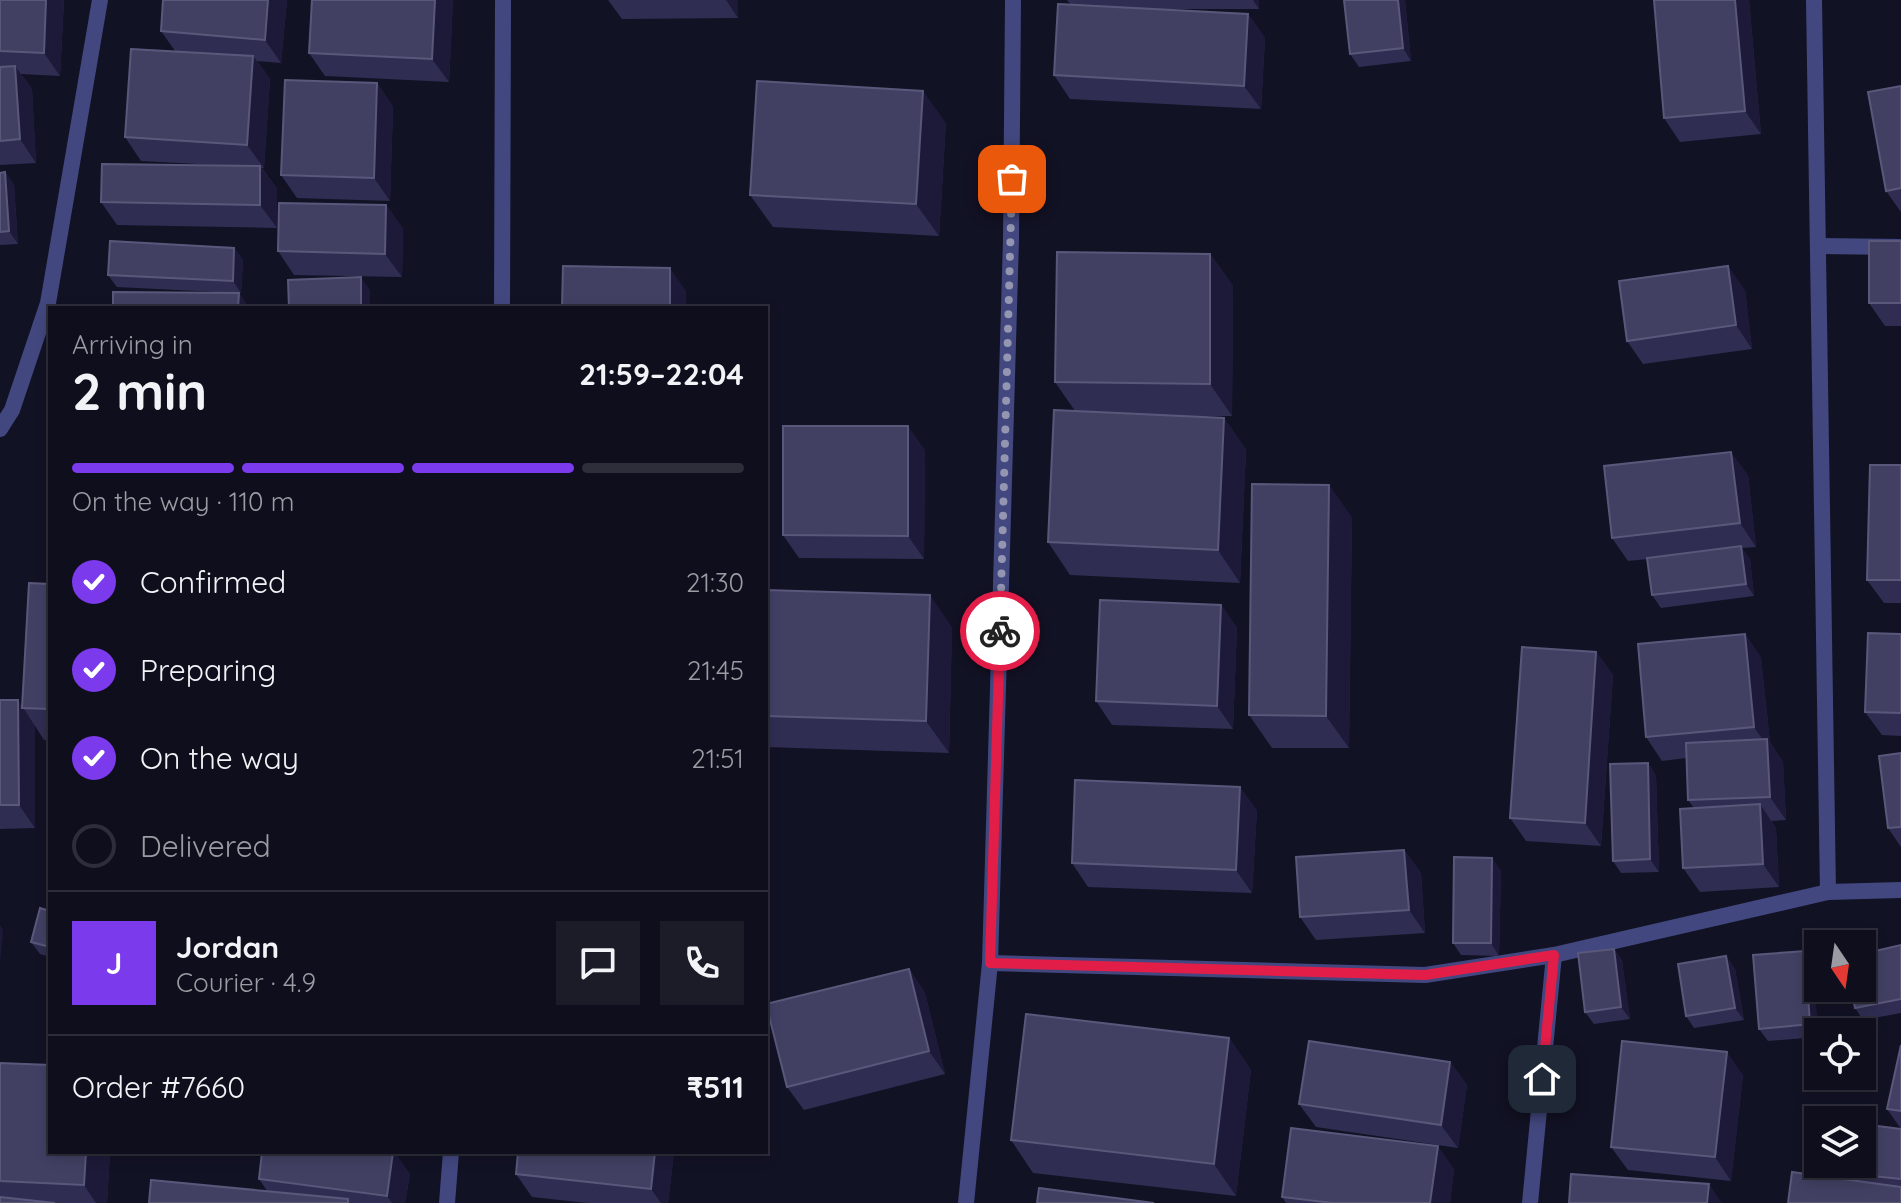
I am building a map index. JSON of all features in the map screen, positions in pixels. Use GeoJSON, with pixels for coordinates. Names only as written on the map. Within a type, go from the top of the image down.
{"type":"FeatureCollection","features":[{"type":"Feature","properties":{"kind":"street"},"geometry":{"type":"LineString","coordinates":[[0,429],[12,410],[48,303],[100,0]]}},
{"type":"Feature","properties":{"kind":"street"},"geometry":{"type":"LineString","coordinates":[[502,306],[503,0]]}},
{"type":"Feature","properties":{"kind":"street"},"geometry":{"type":"LineString","coordinates":[[966,1203],[990,963],[1011,239],[1013,0]]}},
{"type":"Feature","properties":{"kind":"street"},"geometry":{"type":"LineString","coordinates":[[1814,0],[1828,892]]}},
{"type":"Feature","properties":{"kind":"street"},"geometry":{"type":"LineString","coordinates":[[1818,246],[1901,247]]}},
{"type":"Feature","properties":{"kind":"street"},"geometry":{"type":"LineString","coordinates":[[990,963],[1425,975],[1554,955],[1828,892],[1901,890]]}},
{"type":"Feature","properties":{"kind":"street"},"geometry":{"type":"LineString","coordinates":[[1530,1203],[1554,955]]}},
{"type":"Feature","properties":{"kind":"street"},"geometry":{"type":"LineString","coordinates":[[447,1203],[451,1154]]}},
{"type":"Feature","properties":{"kind":"building"},"geometry":{"type":"Polygon","coordinates":[[[0,0],[46,0],[44,53],[0,51],[0,0]]]}},
{"type":"Feature","properties":{"kind":"building"},"geometry":{"type":"Polygon","coordinates":[[[163,0],[268,0],[265,40],[161,31],[163,0]]]}},
{"type":"Feature","properties":{"kind":"building"},"geometry":{"type":"Polygon","coordinates":[[[312,0],[435,0],[432,59],[309,53],[312,0]]]}},
{"type":"Feature","properties":{"kind":"building"},"geometry":{"type":"Polygon","coordinates":[[[1344,0],[1398,0],[1403,48],[1350,54],[1344,0]]]}},
{"type":"Feature","properties":{"kind":"building"},"geometry":{"type":"Polygon","coordinates":[[[1654,0],[1735,0],[1745,111],[1664,118],[1654,0]]]}},
{"type":"Feature","properties":{"kind":"building"},"geometry":{"type":"Polygon","coordinates":[[[1058,4],[1248,14],[1244,86],[1054,75],[1058,4]]]}},
{"type":"Feature","properties":{"kind":"building"},"geometry":{"type":"Polygon","coordinates":[[[131,49],[253,56],[247,145],[125,137],[131,49]]]}},
{"type":"Feature","properties":{"kind":"building"},"geometry":{"type":"Polygon","coordinates":[[[15,66],[20,139],[0,141],[0,67],[15,66]]]}},
{"type":"Feature","properties":{"kind":"building"},"geometry":{"type":"Polygon","coordinates":[[[285,80],[377,83],[374,178],[281,175],[285,80]]]}},
{"type":"Feature","properties":{"kind":"building"},"geometry":{"type":"Polygon","coordinates":[[[757,81],[923,91],[916,204],[750,195],[757,81]]]}},
{"type":"Feature","properties":{"kind":"building"},"geometry":{"type":"Polygon","coordinates":[[[1901,86],[1901,188],[1886,191],[1868,92],[1901,86]]]}},
{"type":"Feature","properties":{"kind":"building"},"geometry":{"type":"Polygon","coordinates":[[[102,164],[260,166],[260,205],[101,202],[102,164]]]}},
{"type":"Feature","properties":{"kind":"building"},"geometry":{"type":"Polygon","coordinates":[[[5,172],[9,231],[0,232],[0,173],[5,172]]]}},
{"type":"Feature","properties":{"kind":"building"},"geometry":{"type":"Polygon","coordinates":[[[279,203],[386,205],[385,254],[278,251],[279,203]]]}},
{"type":"Feature","properties":{"kind":"building"},"geometry":{"type":"Polygon","coordinates":[[[110,241],[234,248],[233,281],[108,275],[110,241]]]}},
{"type":"Feature","properties":{"kind":"building"},"geometry":{"type":"Polygon","coordinates":[[[1869,241],[1901,241],[1901,303],[1869,303],[1869,241]]]}},
{"type":"Feature","properties":{"kind":"building"},"geometry":{"type":"Polygon","coordinates":[[[1057,252],[1210,254],[1210,384],[1055,382],[1057,252]]]}},
{"type":"Feature","properties":{"kind":"building"},"geometry":{"type":"Polygon","coordinates":[[[563,266],[670,268],[670,306],[562,306],[563,266]]]}},
{"type":"Feature","properties":{"kind":"building"},"geometry":{"type":"Polygon","coordinates":[[[1728,266],[1736,325],[1627,341],[1619,281],[1728,266]]]}},
{"type":"Feature","properties":{"kind":"building"},"geometry":{"type":"Polygon","coordinates":[[[361,277],[361,306],[289,306],[288,280],[361,277]]]}},
{"type":"Feature","properties":{"kind":"building"},"geometry":{"type":"Polygon","coordinates":[[[113,292],[239,293],[238,306],[113,306],[113,292]]]}},
{"type":"Feature","properties":{"kind":"building"},"geometry":{"type":"Polygon","coordinates":[[[1054,410],[1224,418],[1218,550],[1048,542],[1054,410]]]}},
{"type":"Feature","properties":{"kind":"building"},"geometry":{"type":"Polygon","coordinates":[[[783,426],[908,426],[908,536],[783,535],[783,426]]]}},
{"type":"Feature","properties":{"kind":"building"},"geometry":{"type":"Polygon","coordinates":[[[1731,452],[1740,523],[1612,538],[1604,466],[1731,452]]]}},
{"type":"Feature","properties":{"kind":"building"},"geometry":{"type":"Polygon","coordinates":[[[1870,465],[1901,465],[1901,580],[1867,580],[1870,465]]]}},
{"type":"Feature","properties":{"kind":"building"},"geometry":{"type":"Polygon","coordinates":[[[1252,484],[1329,485],[1326,716],[1249,715],[1252,484]]]}},
{"type":"Feature","properties":{"kind":"building"},"geometry":{"type":"Polygon","coordinates":[[[1741,546],[1746,584],[1652,595],[1647,558],[1741,546]]]}},
{"type":"Feature","properties":{"kind":"building"},"geometry":{"type":"Polygon","coordinates":[[[29,583],[48,584],[48,709],[22,708],[29,583]]]}},
{"type":"Feature","properties":{"kind":"building"},"geometry":{"type":"Polygon","coordinates":[[[768,590],[930,595],[926,721],[768,716],[768,590]]]}},
{"type":"Feature","properties":{"kind":"building"},"geometry":{"type":"Polygon","coordinates":[[[1100,600],[1221,605],[1217,706],[1096,701],[1100,600]]]}},
{"type":"Feature","properties":{"kind":"building"},"geometry":{"type":"Polygon","coordinates":[[[1868,633],[1901,634],[1901,713],[1865,712],[1868,633]]]}},
{"type":"Feature","properties":{"kind":"building"},"geometry":{"type":"Polygon","coordinates":[[[1745,634],[1754,727],[1646,737],[1638,644],[1745,634]]]}},
{"type":"Feature","properties":{"kind":"building"},"geometry":{"type":"Polygon","coordinates":[[[1522,647],[1596,652],[1585,823],[1510,818],[1522,647]]]}},
{"type":"Feature","properties":{"kind":"building"},"geometry":{"type":"Polygon","coordinates":[[[0,700],[18,700],[19,805],[0,805],[0,700]]]}},
{"type":"Feature","properties":{"kind":"building"},"geometry":{"type":"Polygon","coordinates":[[[1767,739],[1770,797],[1688,800],[1686,743],[1767,739]]]}},
{"type":"Feature","properties":{"kind":"building"},"geometry":{"type":"Polygon","coordinates":[[[1901,753],[1901,827],[1888,828],[1879,756],[1901,753]]]}},
{"type":"Feature","properties":{"kind":"building"},"geometry":{"type":"Polygon","coordinates":[[[1648,763],[1650,859],[1613,861],[1610,764],[1648,763]]]}},
{"type":"Feature","properties":{"kind":"building"},"geometry":{"type":"Polygon","coordinates":[[[1075,780],[1240,787],[1236,870],[1072,863],[1075,780]]]}},
{"type":"Feature","properties":{"kind":"building"},"geometry":{"type":"Polygon","coordinates":[[[1760,804],[1763,864],[1683,868],[1680,809],[1760,804]]]}},
{"type":"Feature","properties":{"kind":"building"},"geometry":{"type":"Polygon","coordinates":[[[1404,850],[1409,910],[1300,917],[1296,857],[1404,850]]]}},
{"type":"Feature","properties":{"kind":"building"},"geometry":{"type":"Polygon","coordinates":[[[1454,857],[1492,858],[1491,943],[1453,943],[1454,857]]]}},
{"type":"Feature","properties":{"kind":"building"},"geometry":{"type":"Polygon","coordinates":[[[40,908],[48,910],[48,946],[31,942],[40,908]]]}},
{"type":"Feature","properties":{"kind":"building"},"geometry":{"type":"Polygon","coordinates":[[[1901,945],[1901,999],[1855,1008],[1854,1002],[1876,1002],[1876,951],[1901,945]]]}},
{"type":"Feature","properties":{"kind":"building"},"geometry":{"type":"Polygon","coordinates":[[[1614,949],[1621,1007],[1585,1012],[1578,953],[1614,949]]]}},
{"type":"Feature","properties":{"kind":"building"},"geometry":{"type":"Polygon","coordinates":[[[1804,951],[1804,1002],[1808,1002],[1810,1018],[1804,1018],[1804,1025],[1759,1029],[1753,955],[1804,951]]]}},
{"type":"Feature","properties":{"kind":"building"},"geometry":{"type":"Polygon","coordinates":[[[1726,956],[1735,1008],[1686,1016],[1678,964],[1726,956]]]}},
{"type":"Feature","properties":{"kind":"building"},"geometry":{"type":"Polygon","coordinates":[[[909,969],[929,1051],[787,1087],[768,1004],[909,969]]]}},
{"type":"Feature","properties":{"kind":"building"},"geometry":{"type":"Polygon","coordinates":[[[1026,1014],[1229,1038],[1214,1164],[1011,1140],[1026,1014]]]}},
{"type":"Feature","properties":{"kind":"building"},"geometry":{"type":"Polygon","coordinates":[[[1309,1041],[1450,1062],[1441,1125],[1299,1104],[1309,1041]]]}},
{"type":"Feature","properties":{"kind":"building"},"geometry":{"type":"Polygon","coordinates":[[[1622,1041],[1727,1052],[1715,1157],[1611,1147],[1622,1041]]]}},
{"type":"Feature","properties":{"kind":"building"},"geometry":{"type":"Polygon","coordinates":[[[1901,1045],[1901,1111],[1887,1109],[1901,1045]]]}},
{"type":"Feature","properties":{"kind":"building"},"geometry":{"type":"Polygon","coordinates":[[[0,1063],[48,1065],[48,1154],[86,1154],[84,1185],[0,1181],[0,1063]]]}},
{"type":"Feature","properties":{"kind":"building"},"geometry":{"type":"Polygon","coordinates":[[[1876,1126],[1901,1129],[1901,1179],[1876,1176],[1876,1126]]]}},
{"type":"Feature","properties":{"kind":"building"},"geometry":{"type":"Polygon","coordinates":[[[1291,1128],[1438,1146],[1430,1203],[1332,1203],[1282,1197],[1291,1128]]]}},
{"type":"Feature","properties":{"kind":"building"},"geometry":{"type":"Polygon","coordinates":[[[262,1154],[393,1154],[387,1196],[259,1179],[262,1154]]]}},
{"type":"Feature","properties":{"kind":"building"},"geometry":{"type":"Polygon","coordinates":[[[518,1154],[655,1154],[651,1189],[516,1174],[518,1154]]]}},
{"type":"Feature","properties":{"kind":"building"},"geometry":{"type":"Polygon","coordinates":[[[1792,1172],[1804,1174],[1804,1178],[1836,1178],[1901,1187],[1901,1203],[1788,1203],[1792,1172]]]}},
{"type":"Feature","properties":{"kind":"building"},"geometry":{"type":"Polygon","coordinates":[[[1571,1174],[1709,1184],[1707,1203],[1569,1203],[1571,1174]]]}},
{"type":"Feature","properties":{"kind":"building"},"geometry":{"type":"Polygon","coordinates":[[[151,1180],[348,1199],[348,1203],[149,1203],[151,1180]]]}},
{"type":"Feature","properties":{"kind":"building"},"geometry":{"type":"Polygon","coordinates":[[[1039,1188],[1154,1203],[1037,1203],[1039,1188]]]}},
{"type":"Feature","properties":{"kind":"building"},"geometry":{"type":"Polygon","coordinates":[[[0,1197],[55,1203],[0,1203],[0,1197]]]}},
{"type":"Feature","properties":{"kind":"way so far"},"geometry":{"type":"LineString","coordinates":[[1000,631],[1012,179]]}},
{"type":"Feature","properties":{"kind":"route"},"geometry":{"type":"LineString","coordinates":[[1000,631],[990,963],[1425,975],[1554,955],[1542,1079]]}}]}
